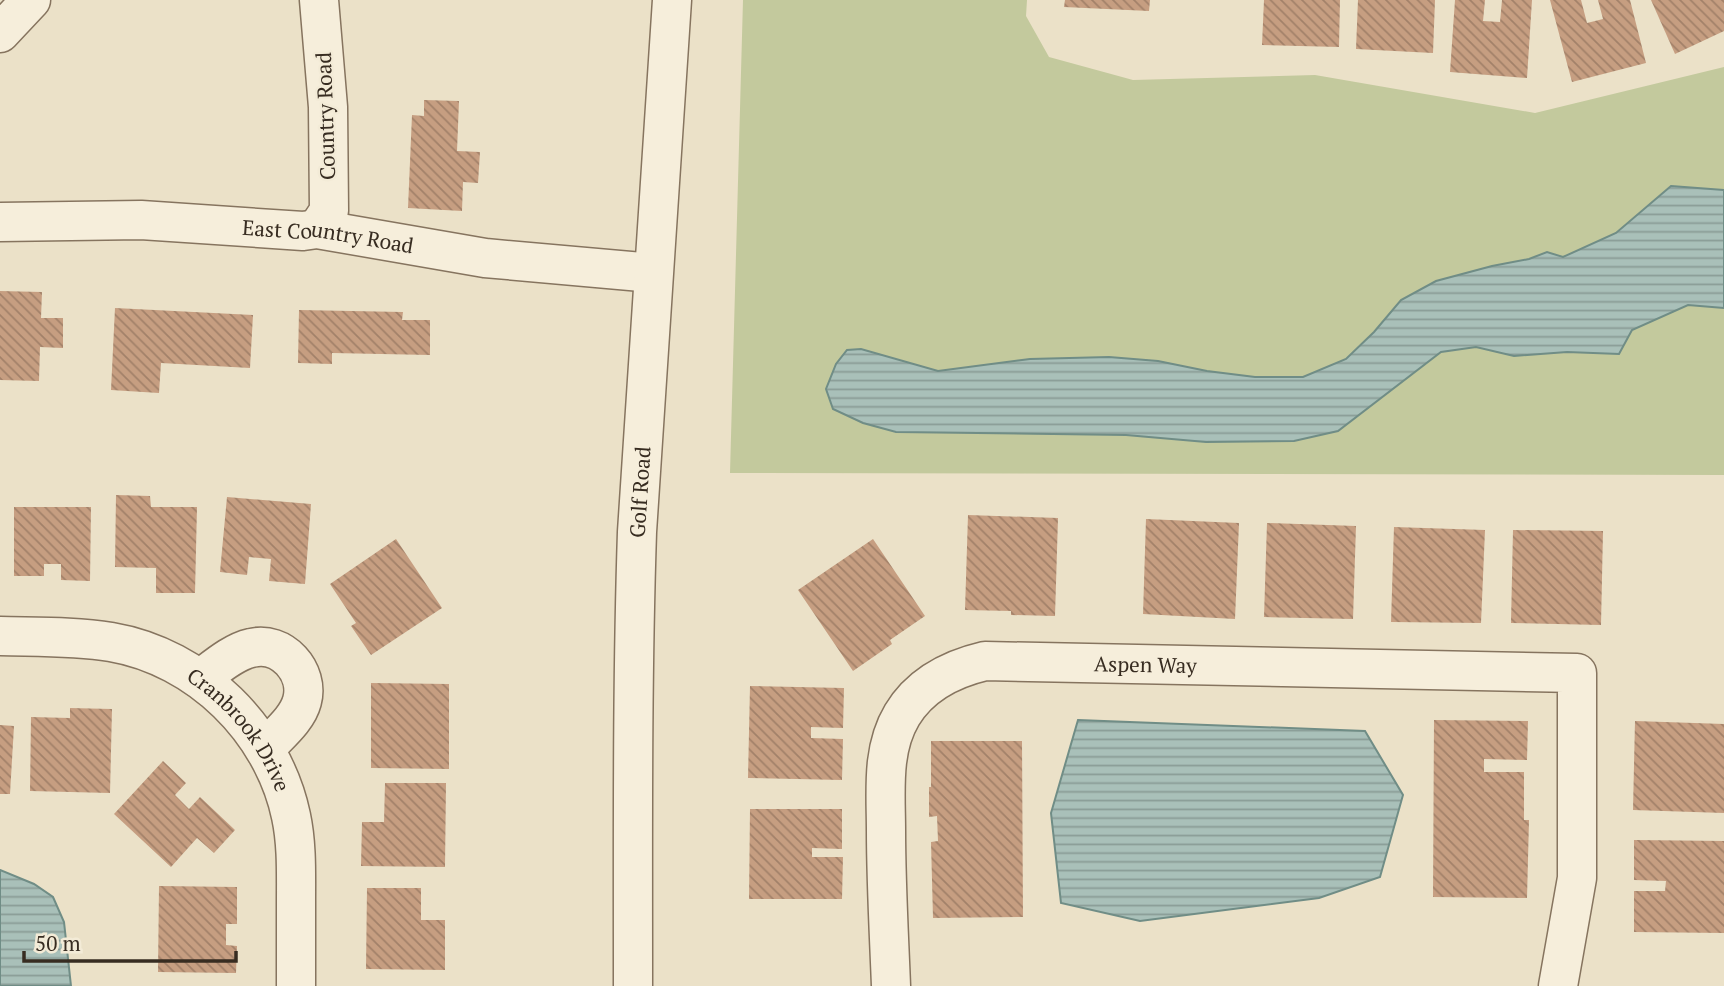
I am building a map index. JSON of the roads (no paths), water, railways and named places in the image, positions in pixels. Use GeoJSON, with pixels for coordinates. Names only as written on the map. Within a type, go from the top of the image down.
{"type":"FeatureCollection","features":[{"type":"Feature","properties":{"kind":"street"},"geometry":{"type":"LineString","coordinates":[[0,33],[31,0]]}},
{"type":"Feature","properties":{"kind":"street","name":"Country Road"},"geometry":{"type":"LineString","coordinates":[[317,229],[329,211],[328,107],[319,0]]}},
{"type":"Feature","properties":{"kind":"street","name":"Golf Road"},"geometry":{"type":"LineString","coordinates":[[633,986],[635,595],[672,0]]}},
{"type":"Feature","properties":{"kind":"street","name":"East Country Road"},"geometry":{"type":"LineString","coordinates":[[0,222],[141,220],[303,231],[317,229],[485,258],[653,273]]}},
{"type":"Feature","properties":{"kind":"street","name":"Cranbrook Drive"},"geometry":{"type":"LineString","coordinates":[[0,636],[75,638],[134,647],[200,679],[236,710],[265,749],[285,793],[291,816],[296,864],[296,986]]}},
{"type":"Feature","properties":{"kind":"street"},"geometry":{"type":"LineString","coordinates":[[200,679],[240,651],[254,647],[268,647],[281,652],[292,661],[302,679],[302,700],[296,713],[265,749]]}},
{"type":"Feature","properties":{"kind":"street","name":"Aspen Way"},"geometry":{"type":"LineString","coordinates":[[891,986],[886,773],[893,734],[902,715],[929,685],[946,674],[985,661],[1577,673],[1577,878],[1558,986]]}},
{"type":"Feature","properties":{"kind":"water"},"geometry":{"type":"Polygon","coordinates":[[[1671,186],[1724,190],[1724,308],[1688,305],[1632,330],[1619,354],[1567,352],[1514,356],[1476,347],[1441,352],[1338,431],[1294,441],[1206,442],[1126,435],[896,432],[863,423],[833,409],[826,389],[836,364],[847,350],[861,349],[938,371],[1030,359],[1109,357],[1158,361],[1255,377],[1303,377],[1346,359],[1401,300],[1436,281],[1529,259],[1547,252],[1563,257],[1616,233],[1671,186]]]}},
{"type":"Feature","properties":{"kind":"water"},"geometry":{"type":"Polygon","coordinates":[[[1078,720],[1365,731],[1403,795],[1380,877],[1319,898],[1140,921],[1061,903],[1051,813],[1078,720]]]}},
{"type":"Feature","properties":{"kind":"water"},"geometry":{"type":"Polygon","coordinates":[[[0,870],[34,884],[53,897],[64,922],[71,986],[0,986],[0,870]]]}}]}
